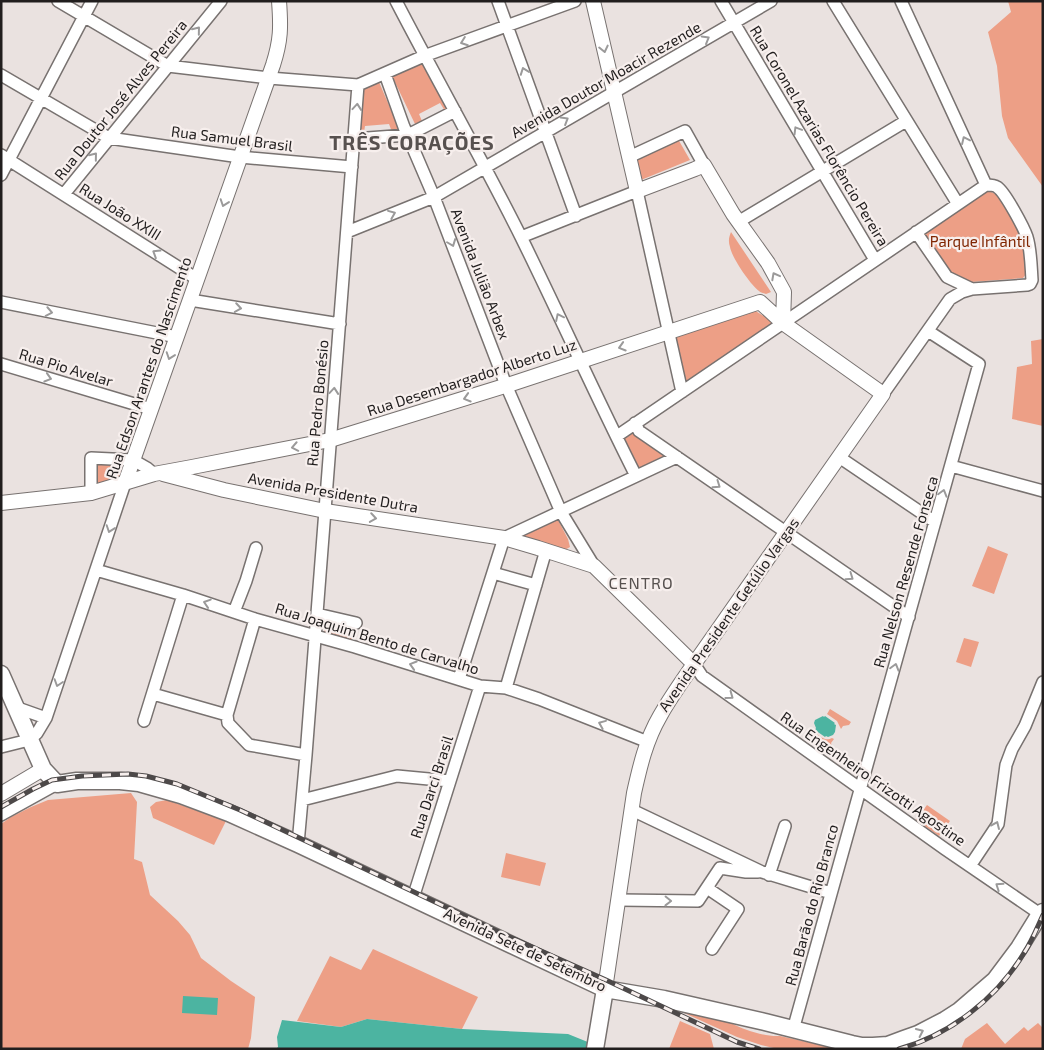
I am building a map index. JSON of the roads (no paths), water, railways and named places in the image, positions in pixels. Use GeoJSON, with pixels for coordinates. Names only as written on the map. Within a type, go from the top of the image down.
{"type":"FeatureCollection","features":[{"type":"Feature","properties":{"kind":"main road"},"geometry":{"type":"LineString","coordinates":[[1,674],[42,769],[57,784]]}},
{"type":"Feature","properties":{"kind":"main road","name":"Avenida Sete de Setembro"},"geometry":{"type":"LineString","coordinates":[[57,784],[77,781],[120,781],[139,784],[194,799],[298,844],[413,898],[604,995],[664,999],[852,1044],[888,1045],[918,1034],[959,1011],[995,980],[1041,913]]}},
{"type":"Feature","properties":{"kind":"main road"},"geometry":{"type":"LineString","coordinates":[[596,1049],[604,995]]}},
{"type":"Feature","properties":{"kind":"street"},"geometry":{"type":"LineString","coordinates":[[58,1],[168,66],[268,78],[358,85],[424,56],[575,1]]}},
{"type":"Feature","properties":{"kind":"street"},"geometry":{"type":"LineString","coordinates":[[1,175],[5,157],[41,99],[92,1]]}},
{"type":"Feature","properties":{"kind":"street","name":"Rua Doutor José Alves Pereira"},"geometry":{"type":"LineString","coordinates":[[64,194],[220,1]]}},
{"type":"Feature","properties":{"kind":"street","name":"Rua Edson Arantes do Nascimento"},"geometry":{"type":"LineString","coordinates":[[29,740],[37,733],[46,718],[125,482],[268,78],[278,47],[281,24],[279,1]]}},
{"type":"Feature","properties":{"kind":"street"},"geometry":{"type":"LineString","coordinates":[[396,1],[424,56],[486,167],[636,476]]}},
{"type":"Feature","properties":{"kind":"street"},"geometry":{"type":"LineString","coordinates":[[498,1],[576,216]]}},
{"type":"Feature","properties":{"kind":"street"},"geometry":{"type":"LineString","coordinates":[[593,1],[682,392]]}},
{"type":"Feature","properties":{"kind":"street","name":"Rua Coronel Azarias Florêncio Pereira"},"geometry":{"type":"LineString","coordinates":[[721,1],[875,260]]}},
{"type":"Feature","properties":{"kind":"street","name":"Avenida Doutor Moacir Rezende"},"geometry":{"type":"LineString","coordinates":[[347,232],[434,197],[771,1]]}},
{"type":"Feature","properties":{"kind":"street"},"geometry":{"type":"LineString","coordinates":[[833,1],[958,204]]}},
{"type":"Feature","properties":{"kind":"street"},"geometry":{"type":"LineString","coordinates":[[901,1],[986,185]]}},
{"type":"Feature","properties":{"kind":"street","name":"Avenida Julião Arbex"},"geometry":{"type":"LineString","coordinates":[[385,74],[506,386],[561,512],[594,566]]}},
{"type":"Feature","properties":{"kind":"street"},"geometry":{"type":"LineString","coordinates":[[1,76],[109,138]]}},
{"type":"Feature","properties":{"kind":"street","name":"Rua Pedro Bonésio"},"geometry":{"type":"LineString","coordinates":[[298,844],[358,85]]}},
{"type":"Feature","properties":{"kind":"street"},"geometry":{"type":"LineString","coordinates":[[354,139],[408,135],[455,111]]}},
{"type":"Feature","properties":{"kind":"street"},"geometry":{"type":"LineString","coordinates":[[738,222],[906,121]]}},
{"type":"Feature","properties":{"kind":"street"},"geometry":{"type":"LineString","coordinates":[[629,157],[685,131],[738,222],[768,262],[784,292],[783,323]]}},
{"type":"Feature","properties":{"kind":"street","name":"Rua Samuel Brasil"},"geometry":{"type":"LineString","coordinates":[[109,138],[240,157],[352,166]]}},
{"type":"Feature","properties":{"kind":"street","name":"Rua João XXIII"},"geometry":{"type":"LineString","coordinates":[[5,157],[197,279]]}},
{"type":"Feature","properties":{"kind":"street"},"geometry":{"type":"LineString","coordinates":[[521,237],[686,173],[704,164]]}},
{"type":"Feature","properties":{"kind":"street"},"geometry":{"type":"LineString","coordinates":[[617,436],[916,232],[986,185],[995,186],[1000,190],[1025,232],[1032,280],[1027,285],[972,289],[950,299],[947,277],[916,232]]}},
{"type":"Feature","properties":{"kind":"street"},"geometry":{"type":"LineString","coordinates":[[947,277],[972,289]]}},
{"type":"Feature","properties":{"kind":"street","name":"Avenida Presidente Getúlio Vargas"},"geometry":{"type":"LineString","coordinates":[[604,995],[639,768],[659,717],[694,664],[950,299]]}},
{"type":"Feature","properties":{"kind":"street"},"geometry":{"type":"LineString","coordinates":[[190,300],[340,324]]}},
{"type":"Feature","properties":{"kind":"street"},"geometry":{"type":"LineString","coordinates":[[1,302],[176,337]]}},
{"type":"Feature","properties":{"kind":"street","name":"Rua Desembargador Alberto Luz"},"geometry":{"type":"LineString","coordinates":[[1,503],[91,493],[156,474],[330,440],[506,386],[760,302],[783,323]]}},
{"type":"Feature","properties":{"kind":"street"},"geometry":{"type":"LineString","coordinates":[[783,323],[882,394]]}},
{"type":"Feature","properties":{"kind":"street","name":"Rua Nelson Resende Fonseca"},"geometry":{"type":"LineString","coordinates":[[860,788],[980,364],[928,331]]}},
{"type":"Feature","properties":{"kind":"street","name":"Rua Pio Avelar"},"geometry":{"type":"LineString","coordinates":[[1,364],[151,409]]}},
{"type":"Feature","properties":{"kind":"street"},"geometry":{"type":"LineString","coordinates":[[635,424],[640,432],[909,617]]}},
{"type":"Feature","properties":{"kind":"street"},"geometry":{"type":"LineString","coordinates":[[459,679],[504,538],[676,457]]}},
{"type":"Feature","properties":{"kind":"street"},"geometry":{"type":"LineString","coordinates":[[839,457],[935,522]]}},
{"type":"Feature","properties":{"kind":"street"},"geometry":{"type":"LineString","coordinates":[[91,493],[91,458],[133,460],[156,474]]}},
{"type":"Feature","properties":{"kind":"street"},"geometry":{"type":"LineString","coordinates":[[201,484],[204,464]]}},
{"type":"Feature","properties":{"kind":"street"},"geometry":{"type":"LineString","coordinates":[[951,466],[1043,491]]}},
{"type":"Feature","properties":{"kind":"street","name":"Avenida Presidente Dutra"},"geometry":{"type":"LineString","coordinates":[[156,474],[325,511],[504,538],[594,566]]}},
{"type":"Feature","properties":{"kind":"street"},"geometry":{"type":"LineString","coordinates":[[234,612],[256,548]]}},
{"type":"Feature","properties":{"kind":"street"},"geometry":{"type":"LineString","coordinates":[[506,688],[546,550]]}},
{"type":"Feature","properties":{"kind":"street"},"geometry":{"type":"LineString","coordinates":[[594,566],[694,664]]}},
{"type":"Feature","properties":{"kind":"street","name":"Rua Joaquim Bento de Carvalho"},"geometry":{"type":"LineString","coordinates":[[96,570],[480,686],[506,688],[648,742]]}},
{"type":"Feature","properties":{"kind":"street"},"geometry":{"type":"LineString","coordinates":[[493,574],[536,585]]}},
{"type":"Feature","properties":{"kind":"street"},"geometry":{"type":"LineString","coordinates":[[144,721],[183,596]]}},
{"type":"Feature","properties":{"kind":"street"},"geometry":{"type":"LineString","coordinates":[[317,614],[356,623]]}},
{"type":"Feature","properties":{"kind":"street"},"geometry":{"type":"LineString","coordinates":[[255,619],[227,715],[228,723],[249,745],[306,755]]}},
{"type":"Feature","properties":{"kind":"street","name":"Rua Engenheiro Frizotti Agostine"},"geometry":{"type":"LineString","coordinates":[[694,664],[702,676],[970,866],[1041,913]]}},
{"type":"Feature","properties":{"kind":"street"},"geometry":{"type":"LineString","coordinates":[[970,866],[998,824],[1006,765],[1043,682]]}},
{"type":"Feature","properties":{"kind":"street","name":"Rua Darci Brasil"},"geometry":{"type":"LineString","coordinates":[[413,898],[480,686]]}},
{"type":"Feature","properties":{"kind":"street"},"geometry":{"type":"LineString","coordinates":[[153,694],[227,715]]}},
{"type":"Feature","properties":{"kind":"street"},"geometry":{"type":"LineString","coordinates":[[15,707],[46,718]]}},
{"type":"Feature","properties":{"kind":"street"},"geometry":{"type":"LineString","coordinates":[[1,746],[29,740]]}},
{"type":"Feature","properties":{"kind":"street"},"geometry":{"type":"LineString","coordinates":[[1,794],[42,769]]}},
{"type":"Feature","properties":{"kind":"street"},"geometry":{"type":"LineString","coordinates":[[302,800],[397,776],[449,784]]}},
{"type":"Feature","properties":{"kind":"street"},"geometry":{"type":"LineString","coordinates":[[1,815],[57,784]]}},
{"type":"Feature","properties":{"kind":"street","name":"Rua Barão do Rio Branco"},"geometry":{"type":"LineString","coordinates":[[793,1030],[860,788]]}},
{"type":"Feature","properties":{"kind":"street"},"geometry":{"type":"LineString","coordinates":[[632,810],[766,874],[831,894]]}},
{"type":"Feature","properties":{"kind":"street"},"geometry":{"type":"LineString","coordinates":[[766,874],[785,826]]}},
{"type":"Feature","properties":{"kind":"street"},"geometry":{"type":"LineString","coordinates":[[619,900],[698,901],[720,868],[766,874]]}},
{"type":"Feature","properties":{"kind":"street"},"geometry":{"type":"LineString","coordinates":[[707,888],[738,909],[712,950]]}},
{"type":"Feature","properties":{"kind":"railway"},"geometry":{"type":"LineString","coordinates":[[1,807],[52,780],[82,776],[128,774],[146,776],[177,784],[240,810],[737,1042],[759,1049]]}},
{"type":"Feature","properties":{"kind":"railway"},"geometry":{"type":"LineString","coordinates":[[899,1049],[918,1043],[954,1024],[986,999],[1013,969],[1030,944],[1043,915]]}},
{"type":"Feature","properties":{"kind":"district","name":"TRÊS CORAÇÕES"},"geometry":{"type":"Point","coordinates":[412,143]}},
{"type":"Feature","properties":{"kind":"district","name":"CENTRO"},"geometry":{"type":"Point","coordinates":[641,583]}},
{"type":"Feature","properties":{"kind":"park label","name":"Parque Infântil"},"geometry":{"type":"Point","coordinates":[980,242]}}]}
